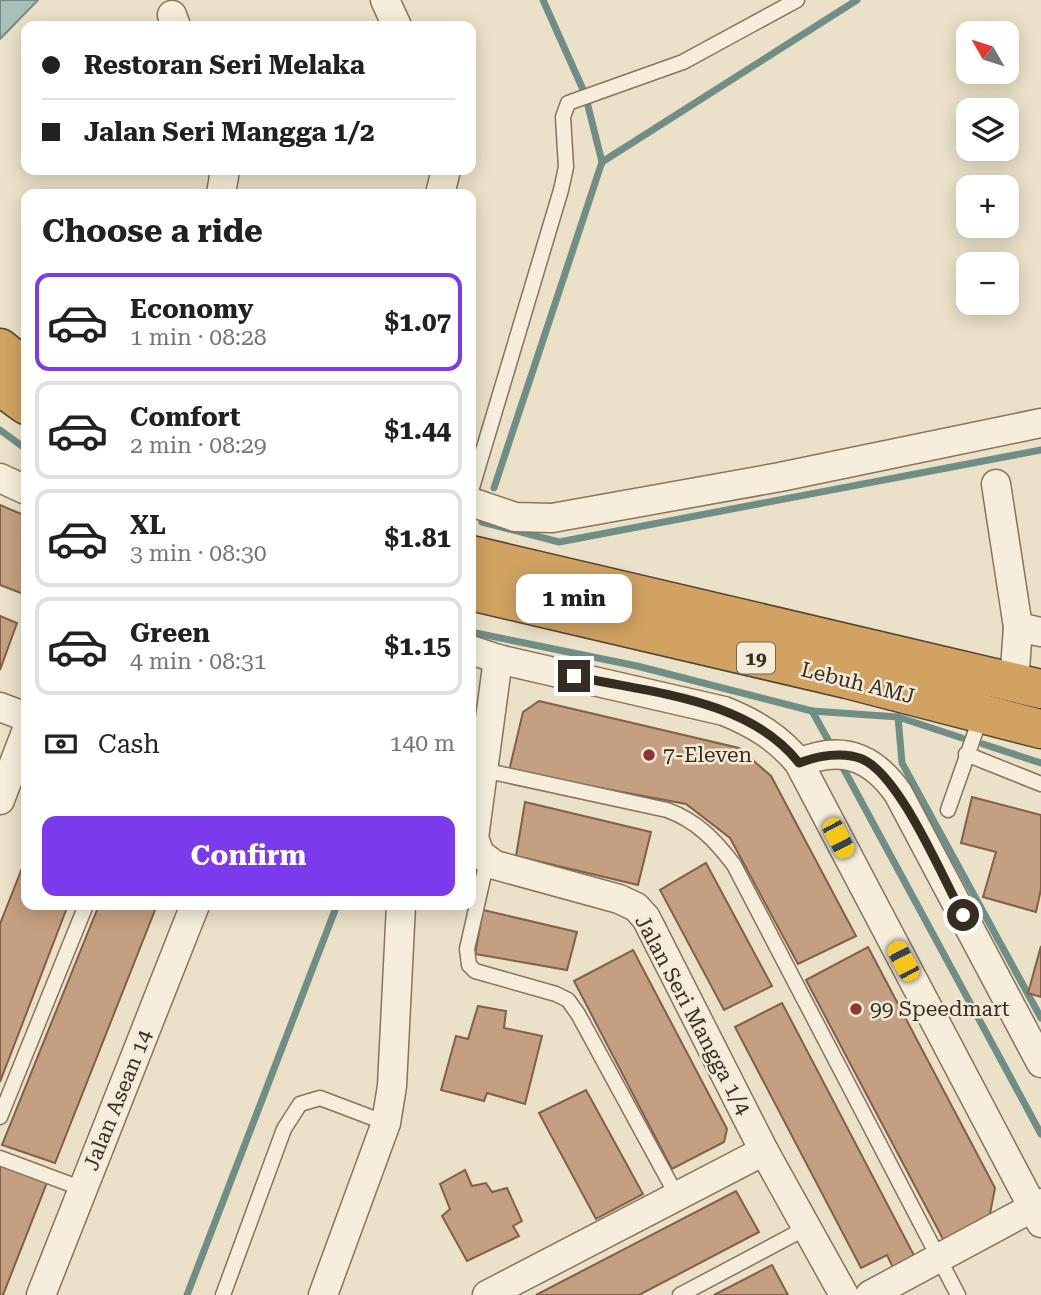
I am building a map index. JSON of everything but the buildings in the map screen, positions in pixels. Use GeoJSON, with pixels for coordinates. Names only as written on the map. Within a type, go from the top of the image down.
{"type":"FeatureCollection","features":[{"type":"Feature","properties":{"kind":"highway"},"geometry":{"type":"LineString","coordinates":[[0,348],[21,365]]}},
{"type":"Feature","properties":{"kind":"highway"},"geometry":{"type":"LineString","coordinates":[[0,386],[21,401]]}},
{"type":"Feature","properties":{"kind":"highway","name":"Lebuh AMJ"},"geometry":{"type":"LineString","coordinates":[[476,556],[1027,686]]}},
{"type":"Feature","properties":{"kind":"highway","name":"Lebuh AMJ"},"geometry":{"type":"LineString","coordinates":[[476,592],[847,679],[1041,729]]}},
{"type":"Feature","properties":{"kind":"street"},"geometry":{"type":"LineString","coordinates":[[385,0],[395,21]]}},
{"type":"Feature","properties":{"kind":"street"},"geometry":{"type":"LineString","coordinates":[[476,504],[515,517],[552,518],[780,477],[1041,423]]}},
{"type":"Feature","properties":{"kind":"street"},"geometry":{"type":"LineString","coordinates":[[0,478],[21,488]]}},
{"type":"Feature","properties":{"kind":"street"},"geometry":{"type":"LineString","coordinates":[[996,484],[1030,630],[1027,686]]}},
{"type":"Feature","properties":{"kind":"street"},"geometry":{"type":"LineString","coordinates":[[476,651],[498,659],[724,711],[765,730],[784,745],[799,763],[1039,1211],[939,1258],[870,1295]]}},
{"type":"Feature","properties":{"kind":"street"},"geometry":{"type":"LineString","coordinates":[[476,821],[498,659]]}},
{"type":"Feature","properties":{"kind":"street"},"geometry":{"type":"LineString","coordinates":[[0,707],[21,715]]}},
{"type":"Feature","properties":{"kind":"street"},"geometry":{"type":"LineString","coordinates":[[0,800],[21,745]]}},
{"type":"Feature","properties":{"kind":"street"},"geometry":{"type":"LineString","coordinates":[[799,763],[826,755],[860,757],[883,773],[898,793],[1041,1063]]}},
{"type":"Feature","properties":{"kind":"street"},"geometry":{"type":"LineString","coordinates":[[476,843],[480,854],[487,861]]}},
{"type":"Feature","properties":{"kind":"street","name":"Jalan Seri Mangga 1/4"},"geometry":{"type":"LineString","coordinates":[[487,861],[619,899],[641,912],[764,1151],[844,1295]]}},
{"type":"Feature","properties":{"kind":"street","name":"Jalan Asean 14"},"geometry":{"type":"LineString","coordinates":[[41,1295],[193,910]]}},
{"type":"Feature","properties":{"kind":"street"},"geometry":{"type":"LineString","coordinates":[[323,1295],[386,1123],[392,1086],[401,910]]}},
{"type":"Feature","properties":{"kind":"street"},"geometry":{"type":"LineString","coordinates":[[487,1295],[764,1151]]}},
{"type":"Feature","properties":{"kind":"lane"},"geometry":{"type":"LineString","coordinates":[[476,474],[561,190],[567,151],[564,108],[571,99],[683,62],[797,0]]}},
{"type":"Feature","properties":{"kind":"lane"},"geometry":{"type":"LineString","coordinates":[[948,810],[982,714]]}},
{"type":"Feature","properties":{"kind":"lane"},"geometry":{"type":"LineString","coordinates":[[966,754],[1041,784]]}},
{"type":"Feature","properties":{"kind":"lane"},"geometry":{"type":"LineString","coordinates":[[482,770],[667,810],[686,817],[720,846],[734,865],[958,1295]]}},
{"type":"Feature","properties":{"kind":"lane"},"geometry":{"type":"LineString","coordinates":[[476,909],[487,861]]}},
{"type":"Feature","properties":{"kind":"lane"},"geometry":{"type":"LineString","coordinates":[[0,1117],[84,910]]}},
{"type":"Feature","properties":{"kind":"lane"},"geometry":{"type":"LineString","coordinates":[[476,910],[467,948],[469,965],[475,971],[556,993],[568,1000],[608,1067],[677,1196]]}},
{"type":"Feature","properties":{"kind":"lane"},"geometry":{"type":"LineString","coordinates":[[223,1295],[284,1129],[300,1104],[320,1098],[386,1123]]}},
{"type":"Feature","properties":{"kind":"lane"},"geometry":{"type":"LineString","coordinates":[[0,1158],[83,1188]]}},
{"type":"Feature","properties":{"kind":"lane"},"geometry":{"type":"LineString","coordinates":[[680,1295],[806,1228]]}},
{"type":"Feature","properties":{"kind":"water"},"geometry":{"type":"Polygon","coordinates":[[[0,0],[38,0],[0,39],[0,0]]]}},
{"type":"Feature","properties":{"kind":"waterway"},"geometry":{"type":"LineString","coordinates":[[494,488],[602,162],[585,94],[543,0]]}},
{"type":"Feature","properties":{"kind":"waterway"},"geometry":{"type":"LineString","coordinates":[[602,162],[857,0]]}},
{"type":"Feature","properties":{"kind":"waterway"},"geometry":{"type":"LineString","coordinates":[[0,430],[21,445]]}},
{"type":"Feature","properties":{"kind":"waterway"},"geometry":{"type":"LineString","coordinates":[[482,522],[559,542],[1041,450]]}},
{"type":"Feature","properties":{"kind":"waterway"},"geometry":{"type":"LineString","coordinates":[[476,633],[637,666],[812,711],[898,717],[962,738]]}},
{"type":"Feature","properties":{"kind":"waterway"},"geometry":{"type":"LineString","coordinates":[[812,711],[832,747]]}},
{"type":"Feature","properties":{"kind":"waterway"},"geometry":{"type":"LineString","coordinates":[[898,717],[902,763],[1041,1018]]}},
{"type":"Feature","properties":{"kind":"waterway"},"geometry":{"type":"LineString","coordinates":[[983,744],[1041,763]]}},
{"type":"Feature","properties":{"kind":"waterway"},"geometry":{"type":"LineString","coordinates":[[841,764],[1041,1134]]}},
{"type":"Feature","properties":{"kind":"waterway"},"geometry":{"type":"LineString","coordinates":[[187,1295],[335,910]]}},
{"type":"Feature","properties":{"kind":"place","name":"7-Eleven"},"geometry":{"type":"Point","coordinates":[649,755]}},
{"type":"Feature","properties":{"kind":"place","name":"99 Speedmart"},"geometry":{"type":"Point","coordinates":[856,1009]}},
{"type":"Feature","properties":{"kind":"route"},"geometry":{"type":"LineString","coordinates":[[574,676],[724,711],[765,730],[784,745],[799,763],[826,755],[860,757],[883,773],[898,793],[963,915]]}}]}
